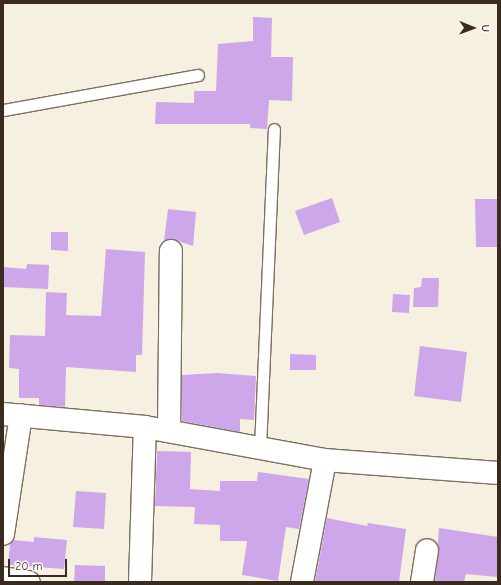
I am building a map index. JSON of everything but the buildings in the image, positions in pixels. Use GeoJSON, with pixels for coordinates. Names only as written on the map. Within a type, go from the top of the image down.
{"type":"FeatureCollection","features":[{"type":"Feature","properties":{"kind":"street"},"geometry":{"type":"LineString","coordinates":[[169,430],[171,251]]}},
{"type":"Feature","properties":{"kind":"street"},"geometry":{"type":"LineString","coordinates":[[3,534],[12,414],[169,430],[325,460],[438,471],[498,473]]}},
{"type":"Feature","properties":{"kind":"street"},"geometry":{"type":"LineString","coordinates":[[140,582],[145,427]]}},
{"type":"Feature","properties":{"kind":"street"},"geometry":{"type":"LineString","coordinates":[[302,582],[325,460]]}},
{"type":"Feature","properties":{"kind":"street"},"geometry":{"type":"LineString","coordinates":[[422,582],[427,550]]}},
{"type":"Feature","properties":{"kind":"street"},"geometry":{"type":"LineString","coordinates":[[3,578],[29,582]]}},
{"type":"Feature","properties":{"kind":"lane"},"geometry":{"type":"LineString","coordinates":[[3,110],[198,75]]}},
{"type":"Feature","properties":{"kind":"lane"},"geometry":{"type":"LineString","coordinates":[[260,448],[274,129]]}}]}
